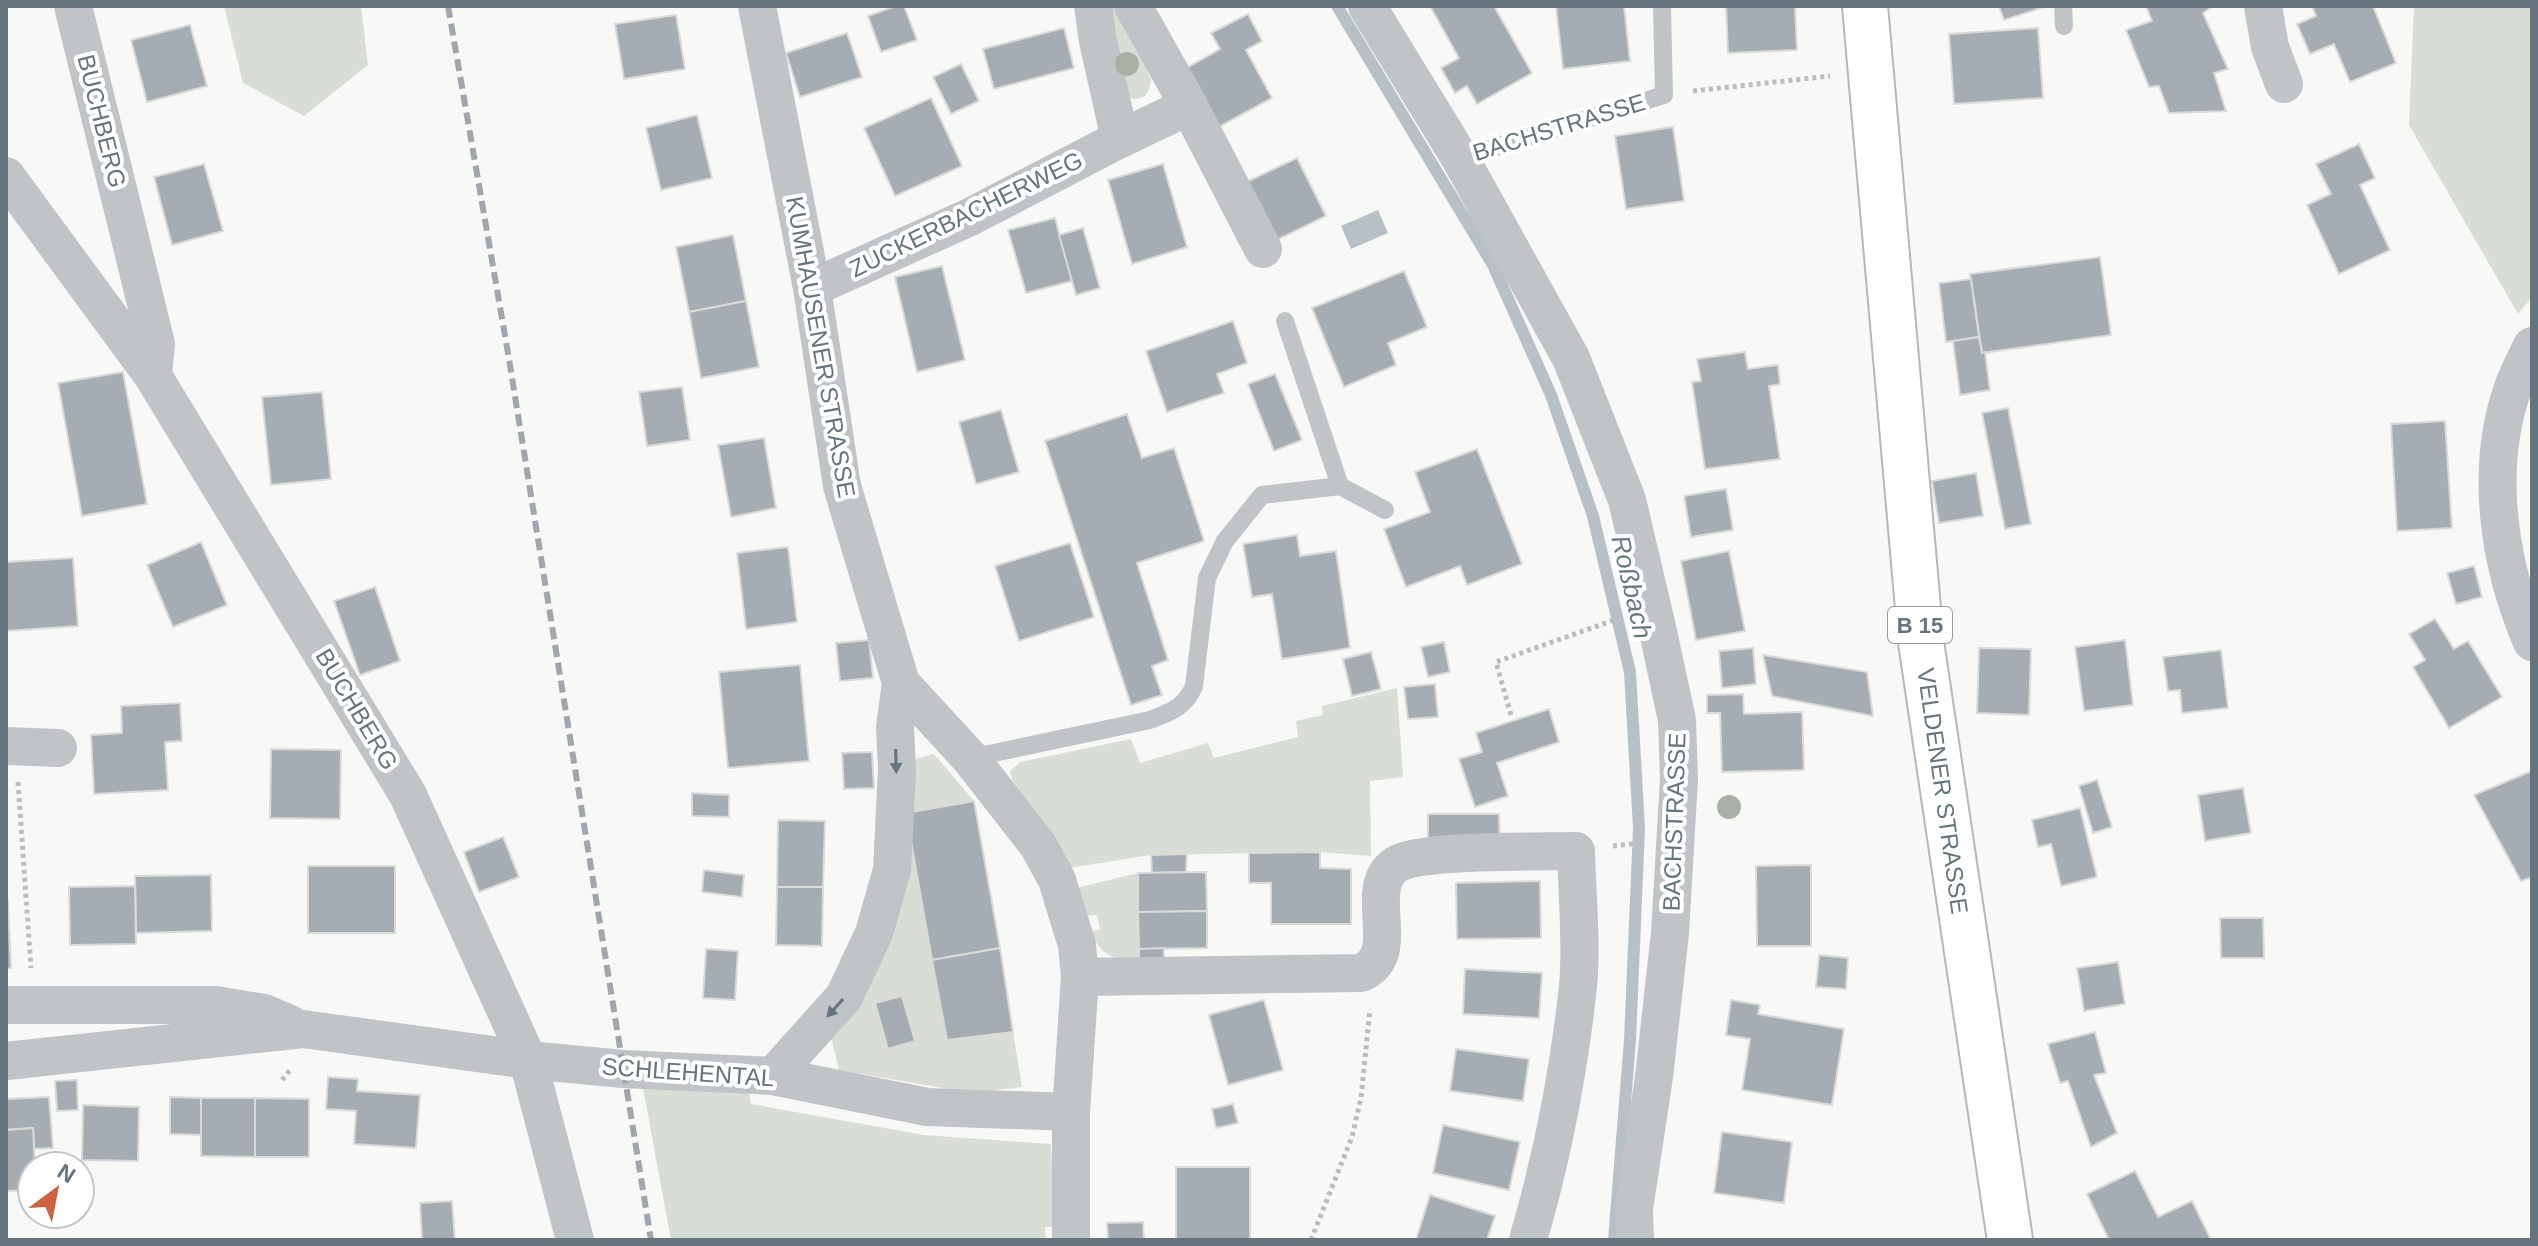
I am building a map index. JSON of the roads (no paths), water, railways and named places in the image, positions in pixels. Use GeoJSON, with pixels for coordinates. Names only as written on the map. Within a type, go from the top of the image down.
{"type":"FeatureCollection","features":[{"type":"Feature","properties":{"kind":"main road","name":"VELDENER STRASSE"},"geometry":{"type":"LineString","coordinates":[[1865,6],[1921,642],[2010,1240]]}},
{"type":"Feature","properties":{"kind":"street","name":"BUCHBERG"},"geometry":{"type":"LineString","coordinates":[[73,6],[156,344],[153,376]]}},
{"type":"Feature","properties":{"kind":"street","name":"KUMHAUSENER STRASSE"},"geometry":{"type":"LineString","coordinates":[[757,6],[812,288],[842,486],[901,683],[895,727],[897,769],[892,870],[874,933],[844,997],[773,1076]]}},
{"type":"Feature","properties":{"kind":"street"},"geometry":{"type":"LineString","coordinates":[[1093,6],[1120,139]]}},
{"type":"Feature","properties":{"kind":"street"},"geometry":{"type":"LineString","coordinates":[[1133,6],[1263,249]]}},
{"type":"Feature","properties":{"kind":"street","name":"BACHSTRASSE"},"geometry":{"type":"LineString","coordinates":[[1367,6],[1460,158],[1571,358],[1627,500],[1677,720],[1679,779],[1670,933],[1654,1077],[1634,1209],[1635,1240]]}},
{"type":"Feature","properties":{"kind":"street"},"geometry":{"type":"LineString","coordinates":[[2263,6],[2270,47],[2284,84]]}},
{"type":"Feature","properties":{"kind":"street","name":"ZUCKERBACHERWEG"},"geometry":{"type":"LineString","coordinates":[[812,288],[970,217],[1189,106]]}},
{"type":"Feature","properties":{"kind":"street","name":"BUCHBERG"},"geometry":{"type":"LineString","coordinates":[[6,176],[153,376],[408,795],[528,1060],[575,1240]]}},
{"type":"Feature","properties":{"kind":"street"},"geometry":{"type":"LineString","coordinates":[[2532,346],[2513,386],[2501,441],[2498,494],[2502,547],[2519,611],[2532,642]]}},
{"type":"Feature","properties":{"kind":"street","name":"KUMHAUSENER STRASSE"},"geometry":{"type":"LineString","coordinates":[[901,683],[970,758],[1038,845],[1054,874],[1069,913],[1077,945],[1080,977],[1071,1112],[1071,1240]]}},
{"type":"Feature","properties":{"kind":"street"},"geometry":{"type":"LineString","coordinates":[[11,746],[58,748]]}},
{"type":"Feature","properties":{"kind":"street"},"geometry":{"type":"LineString","coordinates":[[1080,977],[1361,973],[1372,968],[1381,956],[1382,896],[1384,882],[1393,866],[1429,855],[1576,851],[1578,984],[1561,1093],[1528,1240]]}},
{"type":"Feature","properties":{"kind":"street","name":"SCHLEHENTAL"},"geometry":{"type":"LineString","coordinates":[[20,1004],[216,1005],[264,1013],[303,1029]]}},
{"type":"Feature","properties":{"kind":"street","name":"SCHLEHENTAL"},"geometry":{"type":"LineString","coordinates":[[6,1061],[303,1029],[528,1060],[623,1069],[773,1076],[927,1107],[1071,1112]]}},
{"type":"Feature","properties":{"kind":"lane","name":"BACHSTRASSE"},"geometry":{"type":"LineString","coordinates":[[1460,158],[1664,95],[1662,6]]}},
{"type":"Feature","properties":{"kind":"lane"},"geometry":{"type":"LineString","coordinates":[[2063,6],[2064,26]]}},
{"type":"Feature","properties":{"kind":"lane"},"geometry":{"type":"LineString","coordinates":[[1285,321],[1340,486]]}},
{"type":"Feature","properties":{"kind":"lane"},"geometry":{"type":"LineString","coordinates":[[970,758],[1135,724],[1177,710],[1189,698],[1194,686],[1207,578],[1225,541],[1262,495],[1340,486],[1385,510]]}},
{"type":"Feature","properties":{"kind":"waterway","name":"Roßbach"},"geometry":{"type":"LineString","coordinates":[[1337,6],[1493,265],[1551,395],[1593,516],[1630,672],[1639,828],[1630,1040],[1614,1240]]}},
{"type":"Feature","properties":{"kind":"railway"},"geometry":{"type":"LineString","coordinates":[[448,6],[508,353],[651,1240]]}}]}
